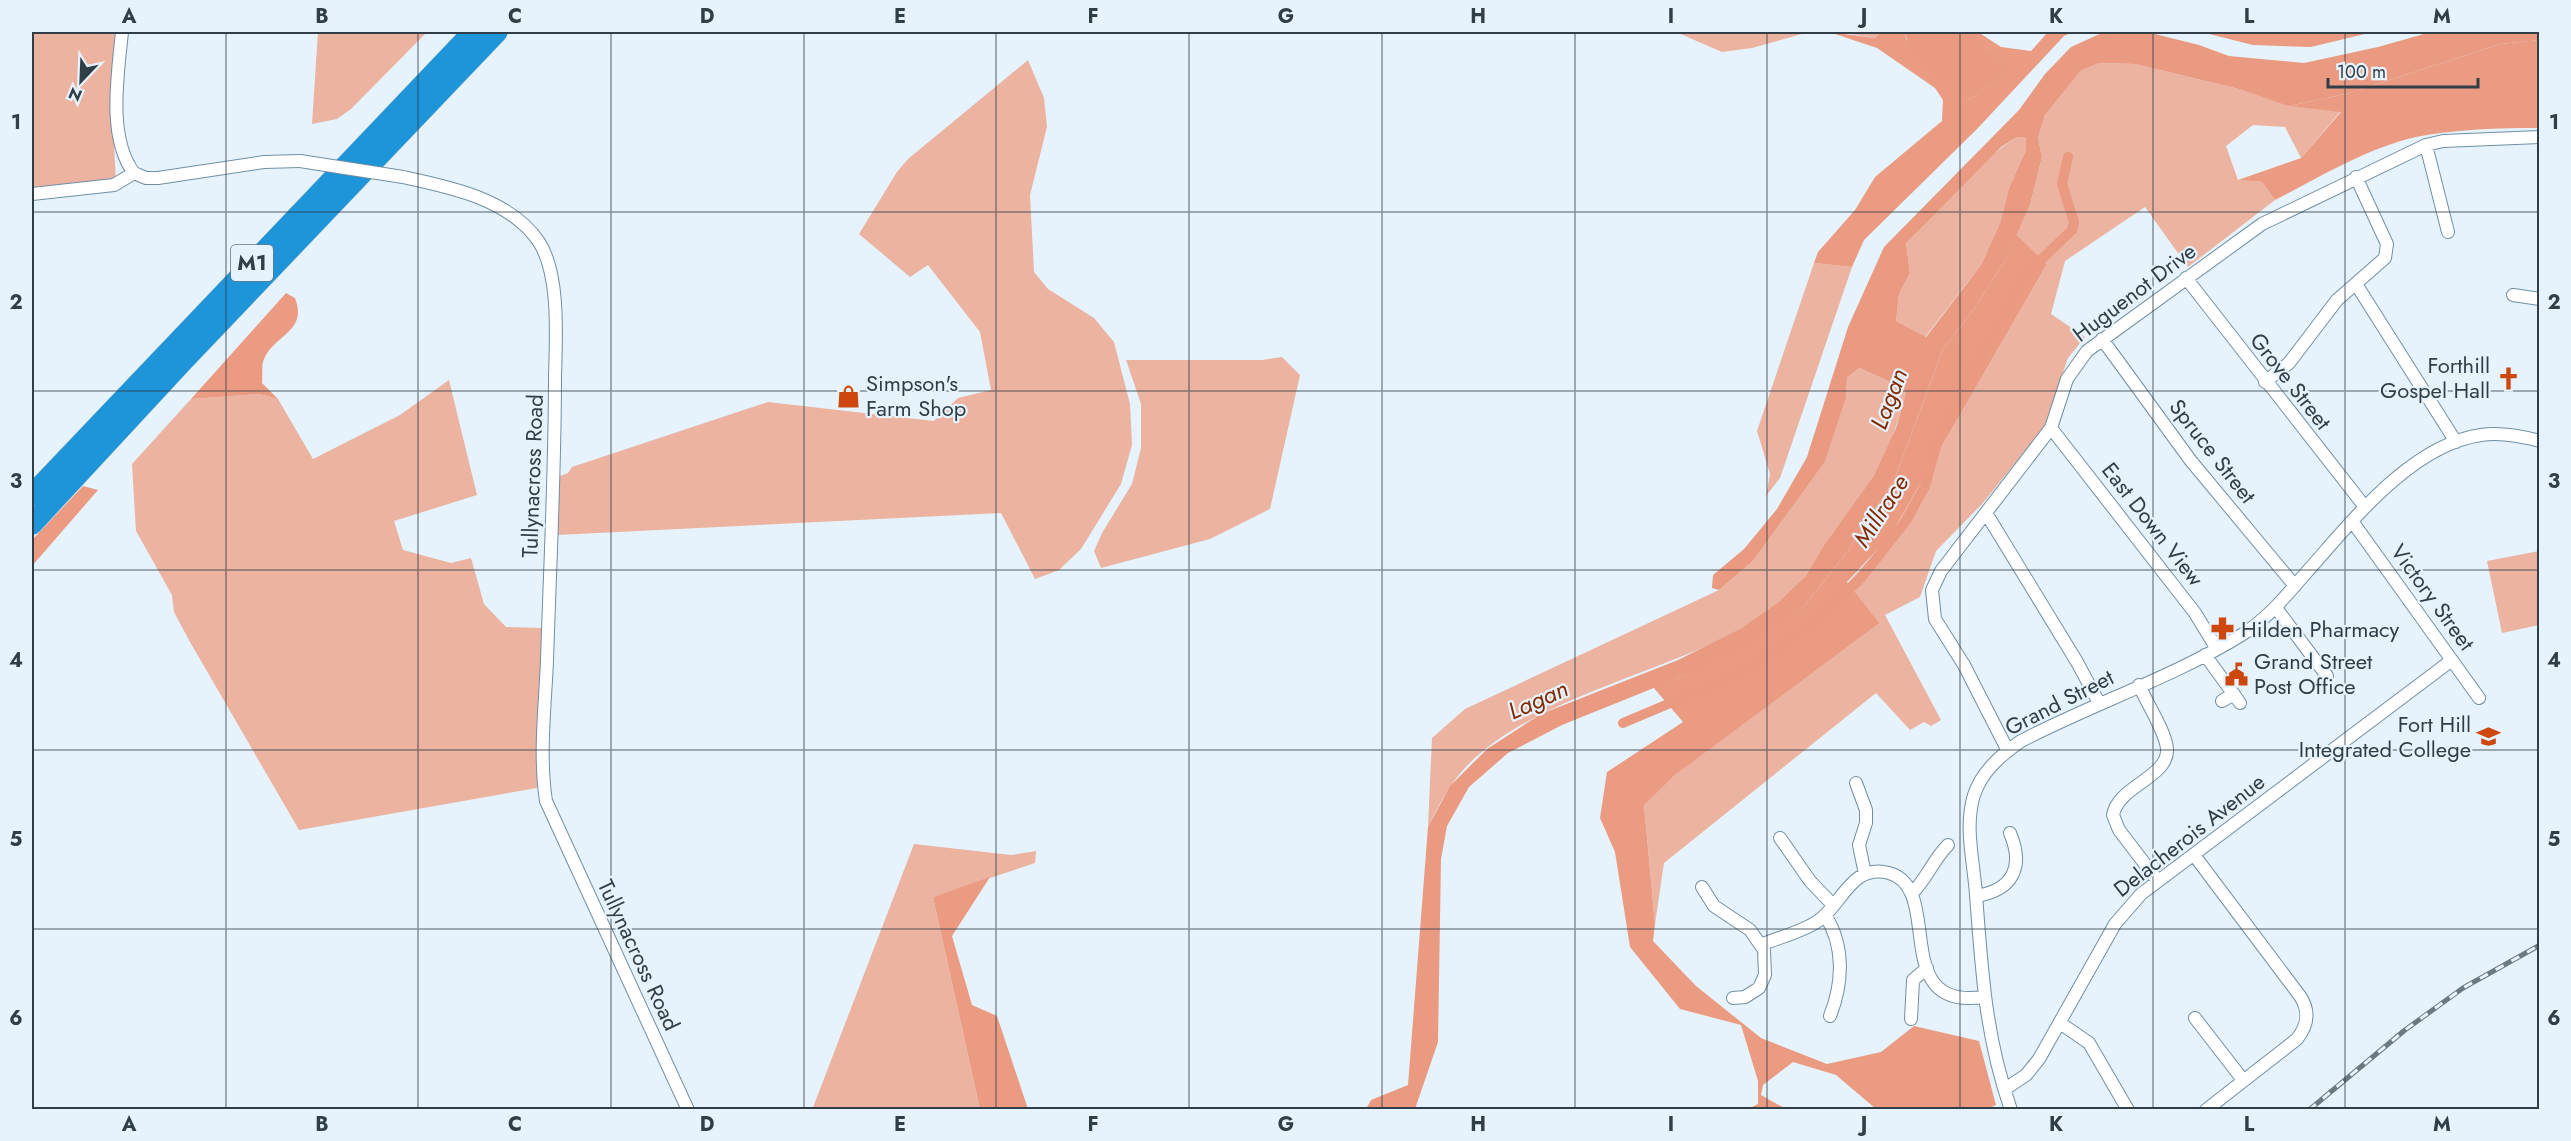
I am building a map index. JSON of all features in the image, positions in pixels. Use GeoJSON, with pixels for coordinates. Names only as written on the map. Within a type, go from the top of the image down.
{"type":"FeatureCollection","features":[{"type":"Feature","properties":{"kind":"highway","name":"M1"},"geometry":{"type":"LineString","coordinates":[[32,495],[473,32]]}},
{"type":"Feature","properties":{"kind":"highway","name":"M1"},"geometry":{"type":"LineString","coordinates":[[32,524],[190,353],[497,32]]}},
{"type":"Feature","properties":{"kind":"street"},"geometry":{"type":"LineString","coordinates":[[32,194],[114,185],[134,173],[126,163],[120,145],[117,83],[122,32]]}},
{"type":"Feature","properties":{"kind":"street","name":"Huguenot Drive"},"geometry":{"type":"LineString","coordinates":[[2008,751],[1964,664],[1940,629],[1932,609],[1935,580],[2052,428],[2072,370],[2102,339],[2271,219],[2426,146],[2443,141],[2540,137]]}},
{"type":"Feature","properties":{"kind":"street"},"geometry":{"type":"LineString","coordinates":[[2426,146],[2448,232]]}},
{"type":"Feature","properties":{"kind":"street","name":"Tullynacross Road"},"geometry":{"type":"LineString","coordinates":[[134,173],[146,178],[158,178],[264,162],[300,161],[403,177],[462,191],[500,209],[521,224],[539,242],[549,263],[556,327],[555,468],[544,788],[553,819],[688,1110]]}},
{"type":"Feature","properties":{"kind":"street"},"geometry":{"type":"LineString","coordinates":[[2265,382],[2289,363],[2337,300],[2380,264],[2387,251],[2387,244],[2356,177]]}},
{"type":"Feature","properties":{"kind":"street","name":"Grove Street"},"geometry":{"type":"LineString","coordinates":[[2186,278],[2265,382],[2365,507]]}},
{"type":"Feature","properties":{"kind":"street"},"geometry":{"type":"LineString","coordinates":[[2356,284],[2456,442]]}},
{"type":"Feature","properties":{"kind":"street"},"geometry":{"type":"LineString","coordinates":[[2513,296],[2540,299]]}},
{"type":"Feature","properties":{"kind":"street","name":"Spruce Street"},"geometry":{"type":"LineString","coordinates":[[2102,339],[2191,461],[2295,586]]}},
{"type":"Feature","properties":{"kind":"street","name":"East Down View"},"geometry":{"type":"LineString","coordinates":[[2052,428],[2195,613],[2217,649]]}},
{"type":"Feature","properties":{"kind":"street","name":"Grand Street"},"geometry":{"type":"LineString","coordinates":[[2011,1110],[1994,1055],[1983,997],[1971,837],[1973,801],[1987,772],[2008,751],[2030,737],[2217,649],[2255,626],[2276,608],[2365,507],[2410,468],[2456,442],[2496,434],[2540,441]]}},
{"type":"Feature","properties":{"kind":"street"},"geometry":{"type":"LineString","coordinates":[[1986,513],[2099,703]]}},
{"type":"Feature","properties":{"kind":"street","name":"Victory Street"},"geometry":{"type":"LineString","coordinates":[[2352,521],[2479,698]]}},
{"type":"Feature","properties":{"kind":"street"},"geometry":{"type":"LineString","coordinates":[[2276,608],[2327,676]]}},
{"type":"Feature","properties":{"kind":"street"},"geometry":{"type":"LineString","coordinates":[[2205,654],[2237,698],[2222,700]]}},
{"type":"Feature","properties":{"kind":"street","name":"Delacherois Avenue"},"geometry":{"type":"LineString","coordinates":[[2005,1089],[2017,1083],[2033,1068],[2121,916],[2158,881],[2452,660]]}},
{"type":"Feature","properties":{"kind":"street"},"geometry":{"type":"LineString","coordinates":[[2139,685],[2165,741],[2167,755],[2159,768],[2119,800],[2113,815],[2118,830],[2158,881]]}},
{"type":"Feature","properties":{"kind":"street"},"geometry":{"type":"LineString","coordinates":[[1856,783],[1866,810],[1859,845],[1865,874]]}},
{"type":"Feature","properties":{"kind":"street"},"geometry":{"type":"LineString","coordinates":[[1976,896],[1995,890],[2016,869],[2018,853],[2010,833]]}},
{"type":"Feature","properties":{"kind":"street"},"geometry":{"type":"LineString","coordinates":[[1780,838],[1829,910],[1840,959],[1837,994],[1830,1016]]}},
{"type":"Feature","properties":{"kind":"street"},"geometry":{"type":"LineString","coordinates":[[1911,893],[1924,879],[1934,859],[1948,845]]}},
{"type":"Feature","properties":{"kind":"street"},"geometry":{"type":"LineString","coordinates":[[2194,855],[2306,1004],[2306,1022],[2297,1039],[2206,1110]]}},
{"type":"Feature","properties":{"kind":"street"},"geometry":{"type":"LineString","coordinates":[[1763,944],[1814,924],[1829,910],[1846,888],[1865,874],[1879,872],[1893,874],[1904,882],[1911,893],[1927,968],[1939,988],[1950,996],[1964,999],[1983,997]]}},
{"type":"Feature","properties":{"kind":"street"},"geometry":{"type":"LineString","coordinates":[[1702,887],[1714,906],[1741,922],[1763,944],[1765,975],[1763,983],[1752,994],[1732,998]]}},
{"type":"Feature","properties":{"kind":"street"},"geometry":{"type":"LineString","coordinates":[[1911,1019],[1913,980],[1927,968]]}},
{"type":"Feature","properties":{"kind":"street"},"geometry":{"type":"LineString","coordinates":[[2195,1018],[2243,1080]]}},
{"type":"Feature","properties":{"kind":"street"},"geometry":{"type":"LineString","coordinates":[[2060,1023],[2089,1043],[2128,1110]]}},
{"type":"Feature","properties":{"kind":"shaded area"},"geometry":{"type":"Polygon","coordinates":[[[32,32],[115,32],[111,87],[116,182],[32,191],[32,32]]]}},
{"type":"Feature","properties":{"kind":"shaded area"},"geometry":{"type":"Polygon","coordinates":[[[318,32],[427,32],[351,109],[337,119],[312,124],[318,32]]]}},
{"type":"Feature","properties":{"kind":"shaded area"},"geometry":{"type":"Polygon","coordinates":[[[1676,32],[1809,32],[1752,48],[1722,52],[1676,32]]]}},
{"type":"Feature","properties":{"kind":"shaded area"},"geometry":{"type":"Polygon","coordinates":[[[1829,32],[1875,38],[1881,32],[1905,32],[1906,39],[1969,100],[2006,71],[1990,50],[1954,32],[1978,32],[2001,47],[2031,51],[2048,32],[2073,32],[2064,36],[1977,129],[1864,240],[1852,267],[1814,263],[1818,252],[1855,210],[1875,177],[1942,121],[1943,100],[1935,88],[1877,48],[1829,32]]]}},
{"type":"Feature","properties":{"kind":"shaded area"},"geometry":{"type":"Polygon","coordinates":[[[1838,32],[1881,32],[1875,38],[1838,32]]]}},
{"type":"Feature","properties":{"kind":"shaded area"},"geometry":{"type":"Polygon","coordinates":[[[1905,32],[1951,32],[1975,39],[1986,46],[2007,71],[1969,100],[1922,61],[1908,42],[1905,32]]]}},
{"type":"Feature","properties":{"kind":"shaded area","name":"Lagan"},"geometry":{"type":"Polygon","coordinates":[[[2104,32],[2147,32],[2199,45],[2229,56],[2304,63],[2378,47],[2431,32],[2539,32],[2540,40],[2500,44],[2350,93],[2289,106],[2239,89],[2135,64],[2099,63],[2081,70],[2045,115],[2038,138],[2042,157],[2030,205],[2004,262],[1974,309],[1943,349],[1894,480],[1848,551],[1804,606],[1748,644],[1681,677],[1562,725],[1508,753],[1469,787],[1447,826],[1441,859],[1438,1042],[1415,1109],[1366,1109],[1371,1100],[1408,1085],[1428,827],[1450,786],[1487,749],[1541,714],[1678,660],[1742,628],[1779,602],[1806,576],[1825,544],[1874,476],[1896,428],[1906,393],[1902,387],[1859,368],[1847,378],[1846,398],[1825,462],[1753,561],[1719,590],[1712,588],[1713,575],[1744,549],[1777,509],[1807,457],[1848,327],[1884,247],[2019,110],[2045,74],[2071,47],[2104,32]],[[2017,137],[2001,147],[1906,243],[1910,273],[1899,294],[1896,321],[1926,337],[1981,265],[2000,223],[2009,188],[2026,150],[2026,137],[2017,137]]]}},
{"type":"Feature","properties":{"kind":"shaded area"},"geometry":{"type":"Polygon","coordinates":[[[2201,32],[2373,32],[2311,47],[2253,45],[2201,32]]]}},
{"type":"Feature","properties":{"kind":"shaded area"},"geometry":{"type":"Polygon","coordinates":[[[2539,40],[2539,128],[2462,131],[2416,137],[2380,148],[2344,164],[2275,200],[2262,182],[2238,180],[2301,158],[2341,112],[2289,106],[2350,93],[2500,44],[2539,40]]]}},
{"type":"Feature","properties":{"kind":"shaded area"},"geometry":{"type":"Polygon","coordinates":[[[1028,60],[1044,98],[1047,127],[1030,195],[1034,272],[1048,289],[1094,318],[1114,342],[1130,404],[1132,445],[1121,484],[1081,549],[1059,570],[1035,579],[1001,513],[557,535],[560,476],[568,473],[572,467],[768,402],[934,421],[958,398],[991,390],[980,332],[928,265],[910,277],[859,234],[897,172],[908,159],[1028,60]]]}},
{"type":"Feature","properties":{"kind":"shaded area"},"geometry":{"type":"Polygon","coordinates":[[[2099,63],[2135,64],[2239,89],[2292,106],[2341,111],[2301,158],[2285,127],[2253,125],[2226,146],[2238,180],[2262,182],[2275,200],[2188,267],[2145,207],[2065,261],[2051,314],[2085,337],[2068,358],[2044,427],[1982,504],[1936,551],[1920,597],[1885,615],[1941,720],[1931,726],[1924,722],[1910,730],[1876,693],[1664,863],[1655,924],[1644,804],[1676,774],[1890,536],[2047,264],[2016,234],[2030,205],[2042,157],[2038,138],[2045,115],[2081,69],[2099,63]]]}},
{"type":"Feature","properties":{"kind":"shaded area"},"geometry":{"type":"Polygon","coordinates":[[[2017,137],[2026,137],[2026,150],[2009,188],[2000,223],[1981,265],[1925,337],[1896,321],[1899,294],[1910,273],[1906,243],[1972,173],[2017,137]]]}},
{"type":"Feature","properties":{"kind":"shaded area"},"geometry":{"type":"Polygon","coordinates":[[[2016,234],[2047,264],[1890,536],[1847,582],[1879,623],[1676,774],[1644,805],[1655,924],[1653,941],[1696,986],[1761,1038],[1827,1064],[1881,1052],[1914,1026],[1979,1041],[1996,1105],[1985,1110],[1876,1109],[1836,1075],[1793,1062],[1763,1085],[1761,1095],[1786,1109],[1748,1109],[1758,1104],[1758,1081],[1741,1025],[1680,1009],[1630,947],[1615,852],[1600,818],[1607,772],[1683,722],[1653,687],[1681,677],[1804,606],[1848,551],[1894,480],[1943,349],[1974,309],[2004,262],[2016,234]]]}},
{"type":"Feature","properties":{"kind":"shaded area"},"geometry":{"type":"Polygon","coordinates":[[[1814,263],[1852,267],[1780,478],[1766,496],[1770,474],[1757,431],[1814,263]]]}},
{"type":"Feature","properties":{"kind":"shaded area"},"geometry":{"type":"Polygon","coordinates":[[[286,293],[295,298],[298,309],[297,318],[294,326],[269,351],[262,367],[262,383],[278,399],[259,394],[191,399],[286,293]]]}},
{"type":"Feature","properties":{"kind":"shaded area"},"geometry":{"type":"Polygon","coordinates":[[[1282,357],[1300,375],[1270,509],[1210,539],[1101,568],[1094,551],[1102,533],[1132,484],[1141,448],[1141,404],[1126,360],[1262,360],[1282,357]]]}},
{"type":"Feature","properties":{"kind":"shaded area"},"geometry":{"type":"Polygon","coordinates":[[[1859,368],[1902,387],[1906,393],[1893,436],[1874,477],[1828,540],[1801,583],[1777,605],[1741,629],[1706,646],[1543,713],[1506,734],[1475,758],[1450,787],[1428,827],[1432,738],[1465,709],[1719,590],[1753,561],[1825,462],[1846,398],[1847,378],[1859,368]]]}},
{"type":"Feature","properties":{"kind":"shaded area"},"geometry":{"type":"Polygon","coordinates":[[[449,380],[477,495],[394,521],[403,550],[451,563],[471,558],[484,604],[506,627],[543,628],[537,788],[299,830],[190,642],[174,612],[172,595],[136,531],[132,464],[191,399],[259,394],[278,399],[313,459],[400,415],[449,380]]]}},
{"type":"Feature","properties":{"kind":"shaded area"},"geometry":{"type":"Polygon","coordinates":[[[83,486],[98,490],[32,566],[32,540],[83,486]]]}},
{"type":"Feature","properties":{"kind":"shaded area"},"geometry":{"type":"Polygon","coordinates":[[[2539,551],[2539,625],[2502,633],[2487,561],[2539,551]]]}},
{"type":"Feature","properties":{"kind":"shaded area"},"geometry":{"type":"Polygon","coordinates":[[[914,844],[1011,855],[1036,851],[1035,863],[933,897],[980,1109],[812,1110],[914,844]]]}},
{"type":"Feature","properties":{"kind":"shaded area"},"geometry":{"type":"Polygon","coordinates":[[[990,877],[952,936],[972,1005],[997,1016],[1028,1109],[980,1109],[933,897],[990,877]]]}},
{"type":"Feature","properties":{"kind":"waterway","name":"Millrace"},"geometry":{"type":"LineString","coordinates":[[1623,723],[1739,674],[1812,624],[1861,578],[1906,521],[1925,486],[1940,432],[2024,276],[2072,230],[2074,222],[2062,184],[2068,157]]}},
{"type":"Feature","properties":{"kind":"railway"},"geometry":{"type":"LineString","coordinates":[[2309,1110],[2405,1030],[2463,988],[2540,945]]}},
{"type":"Feature","properties":{"kind":"place","name":"Forthill Gospel Hall"},"geometry":{"type":"Point","coordinates":[2508,378]}},
{"type":"Feature","properties":{"kind":"place","name":"Simpson's Farm Shop"},"geometry":{"type":"Point","coordinates":[848,396]}},
{"type":"Feature","properties":{"kind":"place","name":"Hilden Pharmacy"},"geometry":{"type":"Point","coordinates":[2223,629]}},
{"type":"Feature","properties":{"kind":"place","name":"Grand Street Post Office"},"geometry":{"type":"Point","coordinates":[2236,674]}},
{"type":"Feature","properties":{"kind":"place","name":"Fort Hill Integrated College"},"geometry":{"type":"Point","coordinates":[2489,737]}}]}
